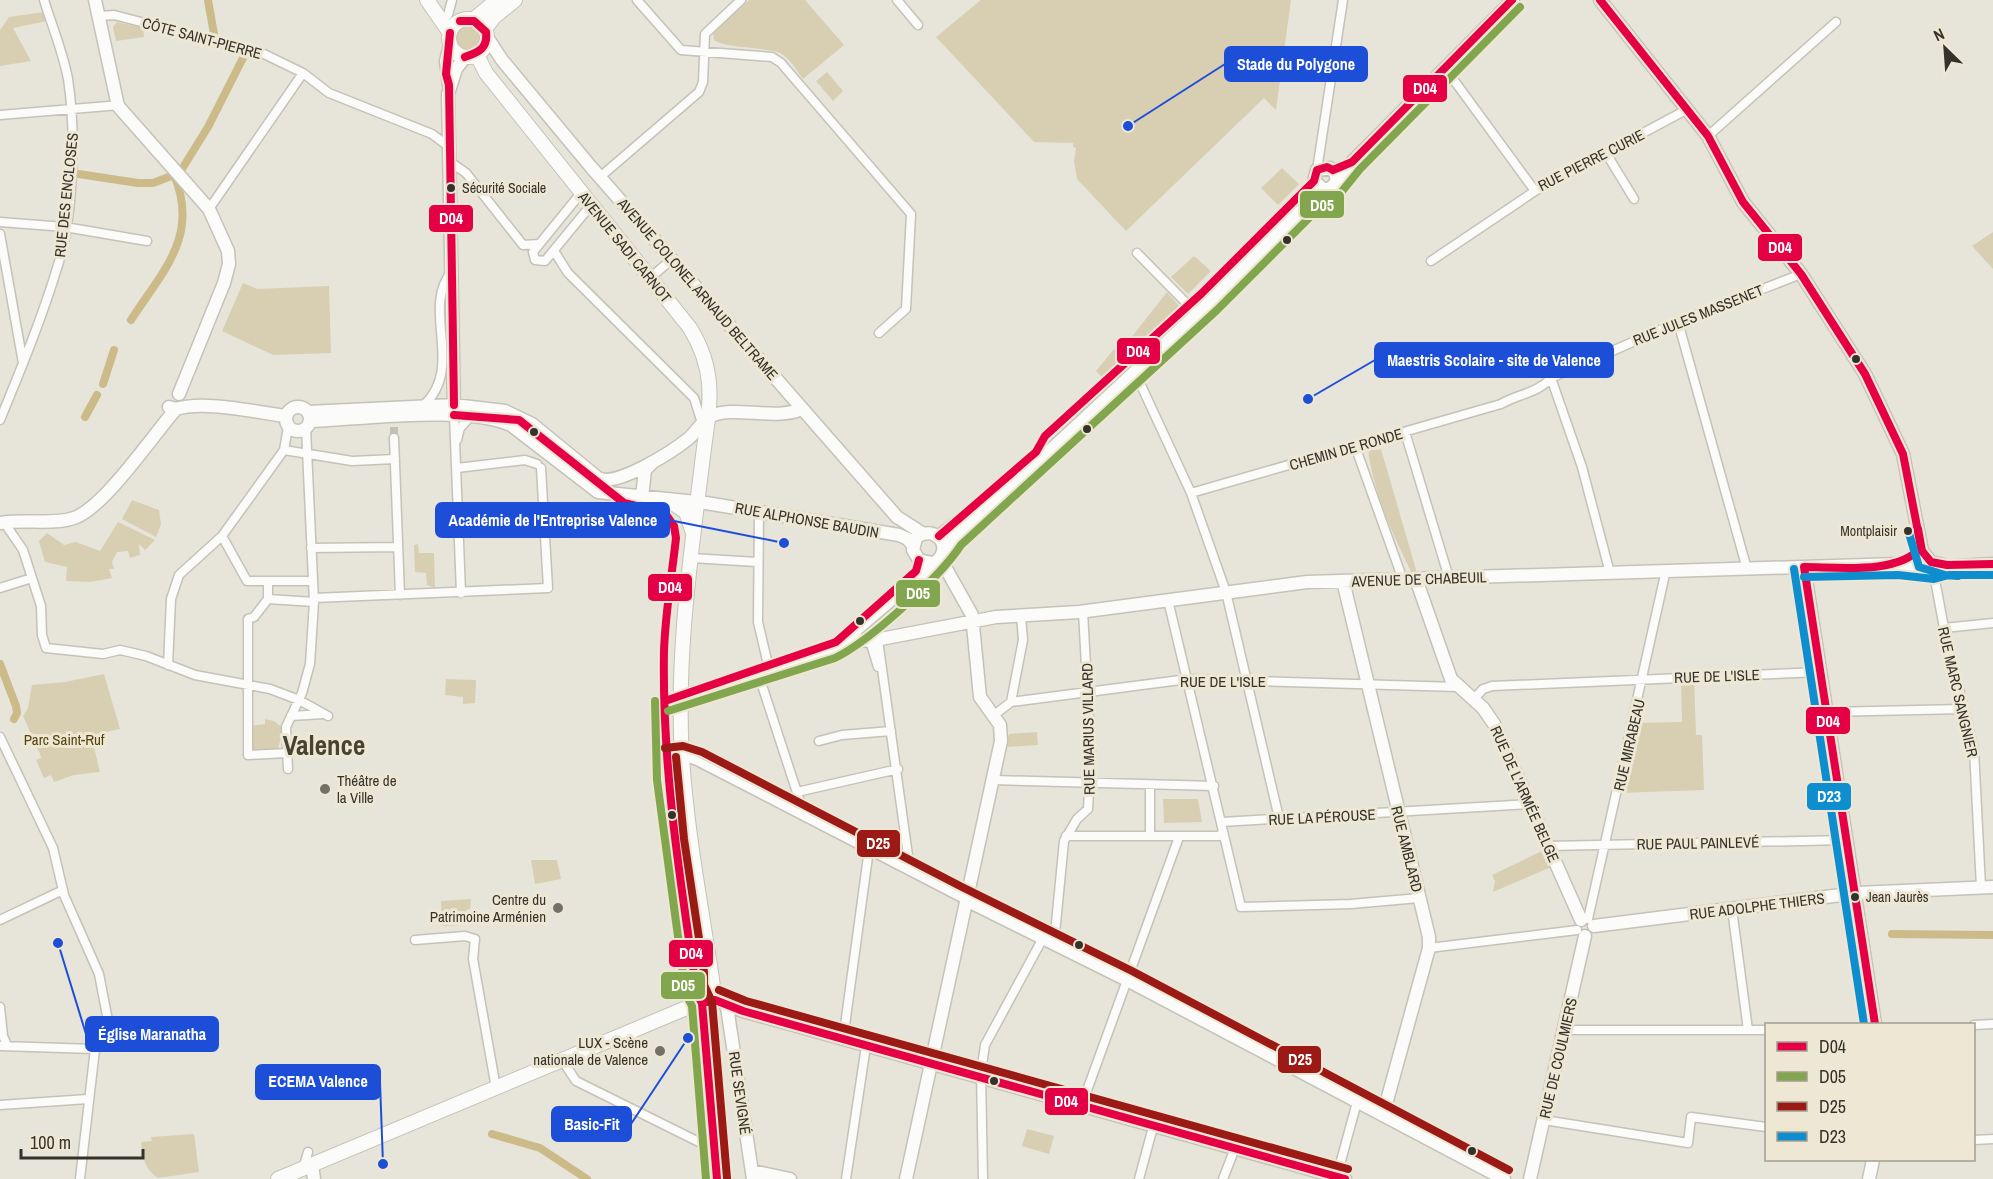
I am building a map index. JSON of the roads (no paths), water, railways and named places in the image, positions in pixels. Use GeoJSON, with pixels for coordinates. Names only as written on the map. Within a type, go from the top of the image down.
{"type":"FeatureCollection","features":[{"type":"Feature","properties":{"kind":"main road"},"geometry":{"type":"LineString","coordinates":[[2,522],[27,519],[61,521],[85,513],[130,465],[177,403],[224,283],[229,264],[224,238],[209,209],[121,105],[102,16],[95,0]]}},
{"type":"Feature","properties":{"kind":"main road"},"geometry":{"type":"LineString","coordinates":[[102,0],[102,16]]}},
{"type":"Feature","properties":{"kind":"main road"},"geometry":{"type":"LineString","coordinates":[[428,0],[486,33]]}},
{"type":"Feature","properties":{"kind":"main road"},"geometry":{"type":"LineString","coordinates":[[428,0],[456,52],[471,56],[490,55],[502,60]]}},
{"type":"Feature","properties":{"kind":"main road"},"geometry":{"type":"LineString","coordinates":[[454,410],[448,146],[449,89],[446,61],[450,39],[460,18],[497,0]]}},
{"type":"Feature","properties":{"kind":"main road"},"geometry":{"type":"LineString","coordinates":[[449,89],[471,56],[485,47],[486,33],[494,17],[515,0]]}},
{"type":"Feature","properties":{"kind":"main road"},"geometry":{"type":"LineString","coordinates":[[1600,0],[1708,136],[1743,202],[1801,274],[1875,390],[1903,454],[1921,547],[1926,559],[1951,565]]}},
{"type":"Feature","properties":{"kind":"main road"},"geometry":{"type":"LineString","coordinates":[[1320,188],[1314,176],[1352,162],[1512,1]]}},
{"type":"Feature","properties":{"kind":"main road","name":"AVENUE COLONEL ARNAUD BELTRAME"},"geometry":{"type":"LineString","coordinates":[[486,33],[502,60],[600,177],[802,409],[897,517],[922,533]]}},
{"type":"Feature","properties":{"kind":"main road","name":"AVENUE SADI CARNOT"},"geometry":{"type":"LineString","coordinates":[[471,56],[650,278],[699,344],[709,375],[702,463],[683,629],[681,696],[682,756],[714,1000]]}},
{"type":"Feature","properties":{"kind":"main road"},"geometry":{"type":"LineString","coordinates":[[681,696],[832,648],[849,639],[939,560],[1320,188],[1332,187],[1328,172]]}},
{"type":"Feature","properties":{"kind":"main road"},"geometry":{"type":"LineString","coordinates":[[939,536],[948,532],[1194,311]]}},
{"type":"Feature","properties":{"kind":"main road"},"geometry":{"type":"LineString","coordinates":[[177,403],[249,413],[287,423],[295,431],[308,420],[423,407],[515,414],[532,424],[605,481],[627,475],[655,460],[686,441],[706,420],[724,414],[790,414],[802,409]]}},
{"type":"Feature","properties":{"kind":"main road"},"geometry":{"type":"LineString","coordinates":[[287,423],[289,410],[296,406],[303,407],[308,420]]}},
{"type":"Feature","properties":{"kind":"main road"},"geometry":{"type":"LineString","coordinates":[[308,420],[394,422],[454,410]]}},
{"type":"Feature","properties":{"kind":"main road","name":"RUE ALPHONSE BAUDIN"},"geometry":{"type":"LineString","coordinates":[[454,410],[471,416],[498,419],[511,425],[592,489],[614,495],[698,502],[759,511],[899,535],[908,539],[913,546]]}},
{"type":"Feature","properties":{"kind":"main road"},"geometry":{"type":"LineString","coordinates":[[686,441],[698,446],[702,463]]}},
{"type":"Feature","properties":{"kind":"main road"},"geometry":{"type":"LineString","coordinates":[[642,497],[645,470],[655,460]]}},
{"type":"Feature","properties":{"kind":"main road","name":"AVENUE SADI CARNOT"},"geometry":{"type":"LineString","coordinates":[[668,500],[686,512],[693,541]]}},
{"type":"Feature","properties":{"kind":"main road"},"geometry":{"type":"LineString","coordinates":[[897,517],[899,535]]}},
{"type":"Feature","properties":{"kind":"main road"},"geometry":{"type":"LineString","coordinates":[[939,536],[931,532],[922,533],[913,546],[914,554],[919,561],[939,560]]}},
{"type":"Feature","properties":{"kind":"main road"},"geometry":{"type":"LineString","coordinates":[[906,1179],[1001,741],[1000,725],[980,697],[970,609],[939,560],[939,536]]}},
{"type":"Feature","properties":{"kind":"main road"},"geometry":{"type":"LineString","coordinates":[[1899,564],[1913,558],[1921,547]]}},
{"type":"Feature","properties":{"kind":"main road","name":"AVENUE DE CHABEUIL"},"geometry":{"type":"LineString","coordinates":[[849,639],[874,641],[973,621],[1083,612],[1307,582],[1899,564],[1933,569],[1951,565],[1993,564]]}},
{"type":"Feature","properties":{"kind":"main road"},"geometry":{"type":"LineString","coordinates":[[1804,567],[1857,893],[1875,1023]]}},
{"type":"Feature","properties":{"kind":"main road","name":"RUE DE L'ARMÉE BELGE"},"geometry":{"type":"LineString","coordinates":[[1406,579],[1458,687],[1474,699],[1494,724],[1585,926]]}},
{"type":"Feature","properties":{"kind":"main road","name":"RUE AMBLARD"},"geometry":{"type":"LineString","coordinates":[[1343,581],[1429,948],[1383,1115]]}},
{"type":"Feature","properties":{"kind":"main road","name":"RUE ADOLPHE THIERS"},"geometry":{"type":"LineString","coordinates":[[1585,926],[1857,893],[1987,887]]}},
{"type":"Feature","properties":{"kind":"main road"},"geometry":{"type":"LineString","coordinates":[[968,901],[1127,980],[1504,1179]]}},
{"type":"Feature","properties":{"kind":"main road","name":"RUE DE COULMIERS"},"geometry":{"type":"LineString","coordinates":[[1530,1179],[1565,1030],[1585,926]]}},
{"type":"Feature","properties":{"kind":"main road"},"geometry":{"type":"LineString","coordinates":[[278,1179],[308,1169],[684,1009],[714,1000],[728,1007],[843,1040],[1339,1178]]}},
{"type":"Feature","properties":{"kind":"main road","name":"RUE SEVIGNÉ"},"geometry":{"type":"LineString","coordinates":[[728,1007],[753,1175]]}},
{"type":"Feature","properties":{"kind":"main road"},"geometry":{"type":"LineString","coordinates":[[1869,1179],[1873,1161]]}},
{"type":"Feature","properties":{"kind":"main road"},"geometry":{"type":"LineString","coordinates":[[753,1175],[790,1179]]}},
{"type":"Feature","properties":{"kind":"street","name":"RUE DES ENCLOSES"},"geometry":{"type":"LineString","coordinates":[[0,420],[23,364],[59,263],[65,227],[74,139],[72,108],[64,61],[44,0]]}},
{"type":"Feature","properties":{"kind":"street"},"geometry":{"type":"LineString","coordinates":[[452,0],[460,18]]}},
{"type":"Feature","properties":{"kind":"street"},"geometry":{"type":"LineString","coordinates":[[637,0],[677,47],[702,52],[772,57],[782,63],[911,214],[906,309],[879,333]]}},
{"type":"Feature","properties":{"kind":"street"},"geometry":{"type":"LineString","coordinates":[[600,177],[699,92],[703,82],[703,42],[709,29],[741,0]]}},
{"type":"Feature","properties":{"kind":"street"},"geometry":{"type":"LineString","coordinates":[[897,0],[918,25]]}},
{"type":"Feature","properties":{"kind":"street"},"geometry":{"type":"LineString","coordinates":[[1328,172],[1319,156],[1343,0]]}},
{"type":"Feature","properties":{"kind":"street","name":"CÔTE SAINT-PIERRE"},"geometry":{"type":"LineString","coordinates":[[102,16],[187,32],[264,54],[303,73],[329,93],[432,134],[448,146]]}},
{"type":"Feature","properties":{"kind":"street"},"geometry":{"type":"LineString","coordinates":[[1708,136],[1836,22]]}},
{"type":"Feature","properties":{"kind":"street","name":"RUE PIERRE CURIE"},"geometry":{"type":"LineString","coordinates":[[1445,68],[1535,191],[1686,110]]}},
{"type":"Feature","properties":{"kind":"street"},"geometry":{"type":"LineString","coordinates":[[209,209],[303,73]]}},
{"type":"Feature","properties":{"kind":"street"},"geometry":{"type":"LineString","coordinates":[[0,115],[121,105]]}},
{"type":"Feature","properties":{"kind":"street"},"geometry":{"type":"LineString","coordinates":[[432,134],[448,129]]}},
{"type":"Feature","properties":{"kind":"street"},"geometry":{"type":"LineString","coordinates":[[1606,153],[1634,199]]}},
{"type":"Feature","properties":{"kind":"street"},"geometry":{"type":"LineString","coordinates":[[449,161],[466,173],[523,244],[536,248]]}},
{"type":"Feature","properties":{"kind":"street"},"geometry":{"type":"LineString","coordinates":[[1431,261],[1535,191]]}},
{"type":"Feature","properties":{"kind":"street"},"geometry":{"type":"LineString","coordinates":[[581,193],[536,248],[535,260],[545,261],[591,205]]}},
{"type":"Feature","properties":{"kind":"street"},"geometry":{"type":"LineString","coordinates":[[0,222],[65,227],[147,241]]}},
{"type":"Feature","properties":{"kind":"street"},"geometry":{"type":"LineString","coordinates":[[0,234],[23,364]]}},
{"type":"Feature","properties":{"kind":"street"},"geometry":{"type":"LineString","coordinates":[[554,251],[568,273],[694,398],[706,420]]}},
{"type":"Feature","properties":{"kind":"street"},"geometry":{"type":"LineString","coordinates":[[1137,253],[1194,311]]}},
{"type":"Feature","properties":{"kind":"street"},"geometry":{"type":"LineString","coordinates":[[650,278],[672,259]]}},
{"type":"Feature","properties":{"kind":"street"},"geometry":{"type":"LineString","coordinates":[[423,407],[436,393],[443,371],[441,295],[443,281],[452,271]]}},
{"type":"Feature","properties":{"kind":"street","name":"RUE JULES MASSENET"},"geometry":{"type":"LineString","coordinates":[[1501,404],[1513,397],[1537,390],[1551,378],[1678,322],[1801,274]]}},
{"type":"Feature","properties":{"kind":"street"},"geometry":{"type":"LineString","coordinates":[[1678,322],[1747,568]]}},
{"type":"Feature","properties":{"kind":"street"},"geometry":{"type":"LineString","coordinates":[[1133,373],[1139,381],[1191,492],[1226,592],[1279,818]]}},
{"type":"Feature","properties":{"kind":"street"},"geometry":{"type":"LineString","coordinates":[[1551,378],[1582,467],[1610,573]]}},
{"type":"Feature","properties":{"kind":"street","name":"CHEMIN DE RONDE"},"geometry":{"type":"LineString","coordinates":[[1191,492],[1501,404]]}},
{"type":"Feature","properties":{"kind":"street"},"geometry":{"type":"LineString","coordinates":[[454,410],[461,593]]}},
{"type":"Feature","properties":{"kind":"street"},"geometry":{"type":"LineString","coordinates":[[455,447],[460,428],[471,416]]}},
{"type":"Feature","properties":{"kind":"street"},"geometry":{"type":"LineString","coordinates":[[288,769],[285,727],[299,700],[310,664],[314,600],[306,454],[308,420]]}},
{"type":"Feature","properties":{"kind":"street"},"geometry":{"type":"LineString","coordinates":[[168,665],[171,599],[179,574],[222,536],[284,450],[287,423]]}},
{"type":"Feature","properties":{"kind":"street"},"geometry":{"type":"LineString","coordinates":[[1405,432],[1449,578]]}},
{"type":"Feature","properties":{"kind":"street"},"geometry":{"type":"LineString","coordinates":[[394,438],[400,595]]}},
{"type":"Feature","properties":{"kind":"street"},"geometry":{"type":"LineString","coordinates":[[1355,446],[1406,579]]}},
{"type":"Feature","properties":{"kind":"street"},"geometry":{"type":"LineString","coordinates":[[284,450],[352,461],[394,459]]}},
{"type":"Feature","properties":{"kind":"street"},"geometry":{"type":"LineString","coordinates":[[268,599],[314,600],[548,588],[539,466],[525,460],[457,468]]}},
{"type":"Feature","properties":{"kind":"street"},"geometry":{"type":"LineString","coordinates":[[759,511],[758,622],[763,671],[806,817]]}},
{"type":"Feature","properties":{"kind":"street"},"geometry":{"type":"LineString","coordinates":[[2,522],[22,550],[32,578],[41,606],[42,635],[46,648],[102,654],[120,650],[195,675],[248,684],[299,700],[326,715],[291,716]]}},
{"type":"Feature","properties":{"kind":"street"},"geometry":{"type":"LineString","coordinates":[[222,536],[247,582],[313,581]]}},
{"type":"Feature","properties":{"kind":"street"},"geometry":{"type":"LineString","coordinates":[[312,549],[398,547]]}},
{"type":"Feature","properties":{"kind":"street"},"geometry":{"type":"LineString","coordinates":[[691,558],[757,562]]}},
{"type":"Feature","properties":{"kind":"street","name":"RUE MARC SANGNIER"},"geometry":{"type":"LineString","coordinates":[[1933,569],[1944,628],[1974,750],[1987,887]]}},
{"type":"Feature","properties":{"kind":"street","name":"RUE MIRABEAU"},"geometry":{"type":"LineString","coordinates":[[1585,926],[1644,679],[1666,570]]}},
{"type":"Feature","properties":{"kind":"street"},"geometry":{"type":"LineString","coordinates":[[0,588],[32,578]]}},
{"type":"Feature","properties":{"kind":"street"},"geometry":{"type":"LineString","coordinates":[[267,581],[268,599],[254,617],[248,619],[248,755],[287,753]]}},
{"type":"Feature","properties":{"kind":"street"},"geometry":{"type":"LineString","coordinates":[[1168,600],[1241,907],[1339,904],[1419,898]]}},
{"type":"Feature","properties":{"kind":"street","name":"RUE MARIUS VILLARD"},"geometry":{"type":"LineString","coordinates":[[1066,836],[1077,819],[1088,809],[1090,783],[1089,692],[1083,612]]}},
{"type":"Feature","properties":{"kind":"street"},"geometry":{"type":"LineString","coordinates":[[993,716],[1011,702],[1023,640],[1021,616]]}},
{"type":"Feature","properties":{"kind":"street"},"geometry":{"type":"LineString","coordinates":[[1944,628],[1993,623]]}},
{"type":"Feature","properties":{"kind":"street"},"geometry":{"type":"LineString","coordinates":[[874,641],[898,769],[910,870]]}},
{"type":"Feature","properties":{"kind":"street","name":"RUE DE L'ISLE"},"geometry":{"type":"LineString","coordinates":[[1474,699],[1483,689],[1492,686],[1821,672]]}},
{"type":"Feature","properties":{"kind":"street","name":"RUE DE L'ISLE"},"geometry":{"type":"LineString","coordinates":[[1011,702],[1188,680],[1458,687]]}},
{"type":"Feature","properties":{"kind":"street"},"geometry":{"type":"LineString","coordinates":[[1827,712],[1963,709]]}},
{"type":"Feature","properties":{"kind":"street"},"geometry":{"type":"LineString","coordinates":[[819,741],[842,735],[891,731]]}},
{"type":"Feature","properties":{"kind":"street"},"geometry":{"type":"LineString","coordinates":[[0,737],[53,848],[63,890],[99,974],[110,1031],[105,1043],[95,1049],[12,1048],[4,1046],[0,1007]]}},
{"type":"Feature","properties":{"kind":"street"},"geometry":{"type":"LineString","coordinates":[[682,756],[697,761],[968,901]]}},
{"type":"Feature","properties":{"kind":"street"},"geometry":{"type":"LineString","coordinates":[[797,792],[898,769]]}},
{"type":"Feature","properties":{"kind":"street"},"geometry":{"type":"LineString","coordinates":[[993,780],[1214,786]]}},
{"type":"Feature","properties":{"kind":"street"},"geometry":{"type":"LineString","coordinates":[[1150,786],[1150,836]]}},
{"type":"Feature","properties":{"kind":"street","name":"RUE LA PÉROUSE"},"geometry":{"type":"LineString","coordinates":[[1066,836],[1219,836],[1223,827],[1279,818],[1398,814],[1530,804]]}},
{"type":"Feature","properties":{"kind":"street"},"geometry":{"type":"LineString","coordinates":[[983,1179],[982,1078],[985,1046],[1048,941],[1066,836]]}},
{"type":"Feature","properties":{"kind":"street"},"geometry":{"type":"LineString","coordinates":[[1082,1107],[1179,837]]}},
{"type":"Feature","properties":{"kind":"street","name":"RUE PAUL PAINLEVÉ"},"geometry":{"type":"LineString","coordinates":[[1548,846],[1848,840]]}},
{"type":"Feature","properties":{"kind":"street"},"geometry":{"type":"LineString","coordinates":[[843,1040],[869,849]]}},
{"type":"Feature","properties":{"kind":"street"},"geometry":{"type":"LineString","coordinates":[[0,920],[63,890]]}},
{"type":"Feature","properties":{"kind":"street"},"geometry":{"type":"LineString","coordinates":[[1732,909],[1748,1030]]}},
{"type":"Feature","properties":{"kind":"street"},"geometry":{"type":"LineString","coordinates":[[1429,948],[1585,926]]}},
{"type":"Feature","properties":{"kind":"street"},"geometry":{"type":"LineString","coordinates":[[415,940],[465,936],[475,939],[473,959],[496,1088]]}},
{"type":"Feature","properties":{"kind":"street"},"geometry":{"type":"LineString","coordinates":[[1975,1025],[1993,1024]]}},
{"type":"Feature","properties":{"kind":"street"},"geometry":{"type":"LineString","coordinates":[[1565,1030],[1765,1030]]}},
{"type":"Feature","properties":{"kind":"street"},"geometry":{"type":"LineString","coordinates":[[846,1179],[866,1046]]}},
{"type":"Feature","properties":{"kind":"street"},"geometry":{"type":"LineString","coordinates":[[80,1179],[95,1049]]}},
{"type":"Feature","properties":{"kind":"street"},"geometry":{"type":"LineString","coordinates":[[562,1060],[576,1081],[715,1152],[717,1179]]}},
{"type":"Feature","properties":{"kind":"street"},"geometry":{"type":"LineString","coordinates":[[0,1105],[88,1099]]}},
{"type":"Feature","properties":{"kind":"street"},"geometry":{"type":"LineString","coordinates":[[1339,1178],[1357,1102]]}},
{"type":"Feature","properties":{"kind":"street"},"geometry":{"type":"LineString","coordinates":[[1544,1120],[1688,1143],[1691,1117],[1765,1127]]}},
{"type":"Feature","properties":{"kind":"street"},"geometry":{"type":"LineString","coordinates":[[1139,1179],[1153,1127]]}},
{"type":"Feature","properties":{"kind":"street"},"geometry":{"type":"LineString","coordinates":[[1975,1140],[1993,1139]]}},
{"type":"Feature","properties":{"kind":"street"},"geometry":{"type":"LineString","coordinates":[[1222,1179],[1235,1148]]}},
{"type":"Feature","properties":{"kind":"waterway"},"geometry":{"type":"LineString","coordinates":[[208,0],[214,34]]}},
{"type":"Feature","properties":{"kind":"waterway"},"geometry":{"type":"LineString","coordinates":[[72,173],[138,183],[153,183],[174,175],[182,169],[208,127],[246,52]]}},
{"type":"Feature","properties":{"kind":"waterway"},"geometry":{"type":"LineString","coordinates":[[131,320],[165,269],[180,235],[183,217],[181,197],[174,175]]}},
{"type":"Feature","properties":{"kind":"waterway"},"geometry":{"type":"LineString","coordinates":[[103,384],[114,350]]}},
{"type":"Feature","properties":{"kind":"waterway"},"geometry":{"type":"LineString","coordinates":[[85,417],[97,395]]}},
{"type":"Feature","properties":{"kind":"waterway"},"geometry":{"type":"LineString","coordinates":[[0,664],[16,706],[17,713],[14,719]]}},
{"type":"Feature","properties":{"kind":"waterway"},"geometry":{"type":"LineString","coordinates":[[1892,934],[1993,935]]}},
{"type":"Feature","properties":{"kind":"waterway"},"geometry":{"type":"LineString","coordinates":[[492,1134],[540,1148],[587,1179]]}},
{"type":"Feature","properties":{"kind":"tunnel"},"geometry":{"type":"LineString","coordinates":[[394,427],[394,438]]}},
{"type":"Feature","properties":{"kind":"place","name":"Stade du Polygone"},"geometry":{"type":"Point","coordinates":[1128,126]}},
{"type":"Feature","properties":{"kind":"place","name":"Sécurité Sociale"},"geometry":{"type":"Point","coordinates":[451,188]}},
{"type":"Feature","properties":{"kind":"place","name":"Maestris Scolaire - site de Valence"},"geometry":{"type":"Point","coordinates":[1308,399]}},
{"type":"Feature","properties":{"kind":"place","name":"Montplaisir"},"geometry":{"type":"Point","coordinates":[1908,531]}},
{"type":"Feature","properties":{"kind":"place","name":"Académie de l'Entreprise Valence"},"geometry":{"type":"Point","coordinates":[784,543]}},
{"type":"Feature","properties":{"kind":"place","name":"Théâtre de la Ville"},"geometry":{"type":"Point","coordinates":[325,789]}},
{"type":"Feature","properties":{"kind":"place","name":"Jean Jaurès"},"geometry":{"type":"Point","coordinates":[1855,897]}},
{"type":"Feature","properties":{"kind":"place","name":"Centre du Patrimoine Arménien"},"geometry":{"type":"Point","coordinates":[558,908]}},
{"type":"Feature","properties":{"kind":"place","name":"Église Maranatha"},"geometry":{"type":"Point","coordinates":[58,943]}},
{"type":"Feature","properties":{"kind":"place","name":"Basic-Fit"},"geometry":{"type":"Point","coordinates":[688,1038]}},
{"type":"Feature","properties":{"kind":"place","name":"LUX - Scène nationale de Valence"},"geometry":{"type":"Point","coordinates":[660,1051]}},
{"type":"Feature","properties":{"kind":"place","name":"ECEMA Valence"},"geometry":{"type":"Point","coordinates":[383,1164]}},
{"type":"Feature","properties":{"kind":"district","name":"Valence"},"geometry":{"type":"Point","coordinates":[324,745]}},
{"type":"Feature","properties":{"kind":"park label","name":"Parc Saint-Ruf"},"geometry":{"type":"Point","coordinates":[64,739]}}]}
